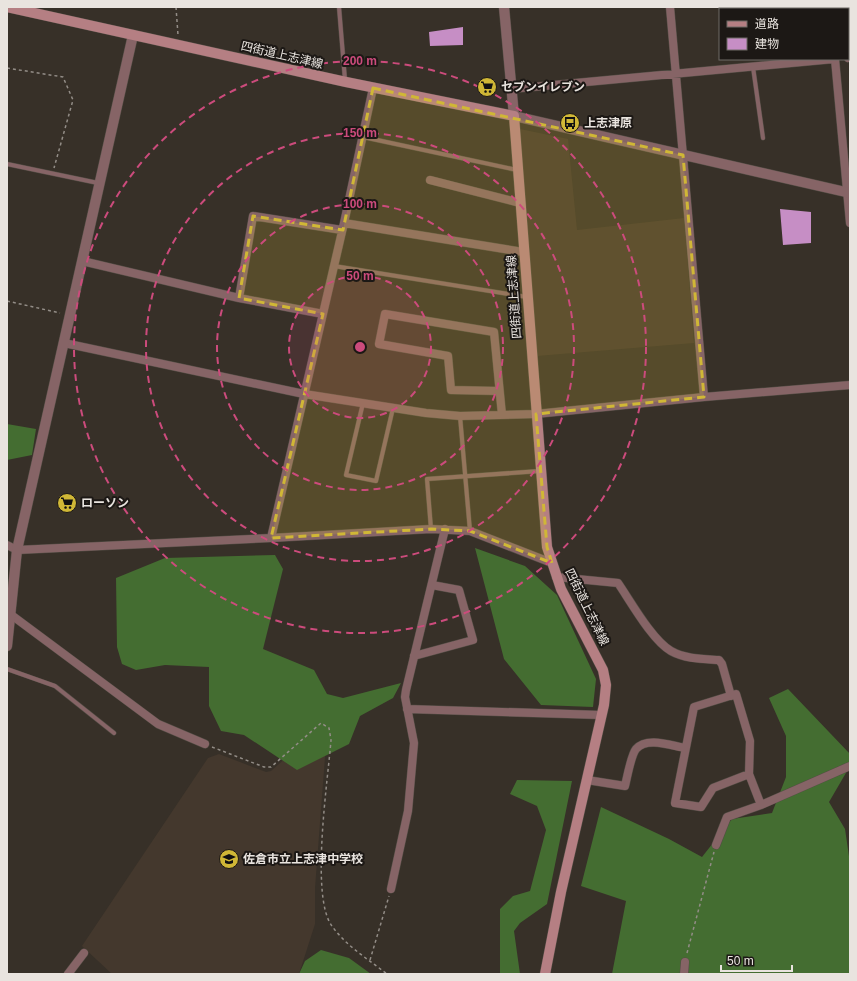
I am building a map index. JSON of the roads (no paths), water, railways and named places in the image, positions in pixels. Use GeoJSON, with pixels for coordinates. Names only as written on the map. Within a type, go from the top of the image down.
{"type":"FeatureCollection","features":[{"type":"Feature","properties":{"kind":"main road","name":"四街道上志津線"},"geometry":{"type":"LineString","coordinates":[[8,7],[373,88],[514,116],[523,252],[547,547],[561,589],[603,670],[606,685],[601,715],[561,892],[545,974]]}},
{"type":"Feature","properties":{"kind":"street"},"geometry":{"type":"LineString","coordinates":[[504,7],[514,116],[849,192]]}},
{"type":"Feature","properties":{"kind":"street"},"geometry":{"type":"LineString","coordinates":[[670,7],[704,397]]}},
{"type":"Feature","properties":{"kind":"street"},"geometry":{"type":"LineString","coordinates":[[7,646],[17,550],[64,344],[98,183],[133,35]]}},
{"type":"Feature","properties":{"kind":"street"},"geometry":{"type":"LineString","coordinates":[[511,89],[676,74],[758,64],[819,60]]}},
{"type":"Feature","properties":{"kind":"street"},"geometry":{"type":"LineString","coordinates":[[834,60],[849,192],[850,223]]}},
{"type":"Feature","properties":{"kind":"street"},"geometry":{"type":"LineString","coordinates":[[271,538],[343,227],[373,88]]}},
{"type":"Feature","properties":{"kind":"street"},"geometry":{"type":"LineString","coordinates":[[430,180],[520,203]]}},
{"type":"Feature","properties":{"kind":"street"},"geometry":{"type":"LineString","coordinates":[[239,298],[253,216],[523,252]]}},
{"type":"Feature","properties":{"kind":"street"},"geometry":{"type":"LineString","coordinates":[[82,261],[239,298],[323,314]]}},
{"type":"Feature","properties":{"kind":"street"},"geometry":{"type":"LineString","coordinates":[[499,391],[451,390],[448,356],[379,344],[385,314],[494,332],[502,415]]}},
{"type":"Feature","properties":{"kind":"street"},"geometry":{"type":"LineString","coordinates":[[64,344],[304,394],[426,414],[460,416],[536,414],[704,397],[850,385]]}},
{"type":"Feature","properties":{"kind":"street"},"geometry":{"type":"LineString","coordinates":[[7,545],[17,550],[271,538],[431,528],[470,531],[552,563]]}},
{"type":"Feature","properties":{"kind":"street"},"geometry":{"type":"LineString","coordinates":[[391,889],[408,811],[414,743],[407,709],[406,690],[445,529]]}},
{"type":"Feature","properties":{"kind":"street"},"geometry":{"type":"LineString","coordinates":[[556,577],[618,583],[654,635],[671,651],[694,659],[719,660],[722,664],[731,696]]}},
{"type":"Feature","properties":{"kind":"street"},"geometry":{"type":"LineString","coordinates":[[414,656],[473,640],[458,590],[432,585]]}},
{"type":"Feature","properties":{"kind":"street"},"geometry":{"type":"LineString","coordinates":[[10,614],[158,724],[205,744]]}},
{"type":"Feature","properties":{"kind":"street"},"geometry":{"type":"LineString","coordinates":[[749,774],[713,788],[701,807],[675,803],[694,707],[736,694],[750,741],[749,774],[761,805]]}},
{"type":"Feature","properties":{"kind":"street"},"geometry":{"type":"LineString","coordinates":[[407,709],[601,715]]}},
{"type":"Feature","properties":{"kind":"street"},"geometry":{"type":"LineString","coordinates":[[587,780],[625,786],[636,750],[644,744],[654,742],[685,748]]}},
{"type":"Feature","properties":{"kind":"street"},"geometry":{"type":"LineString","coordinates":[[716,844],[727,817],[761,805],[850,766]]}},
{"type":"Feature","properties":{"kind":"street"},"geometry":{"type":"LineString","coordinates":[[68,974],[84,953]]}},
{"type":"Feature","properties":{"kind":"street"},"geometry":{"type":"LineString","coordinates":[[684,974],[685,962]]}},
{"type":"Feature","properties":{"kind":"lane"},"geometry":{"type":"LineString","coordinates":[[339,7],[346,82]]}},
{"type":"Feature","properties":{"kind":"lane"},"geometry":{"type":"LineString","coordinates":[[758,64],[763,138]]}},
{"type":"Feature","properties":{"kind":"lane"},"geometry":{"type":"LineString","coordinates":[[363,136],[517,170]]}},
{"type":"Feature","properties":{"kind":"lane"},"geometry":{"type":"LineString","coordinates":[[7,164],[98,183]]}},
{"type":"Feature","properties":{"kind":"lane"},"geometry":{"type":"LineString","coordinates":[[334,266],[527,297]]}},
{"type":"Feature","properties":{"kind":"lane"},"geometry":{"type":"LineString","coordinates":[[363,404],[346,475],[376,481],[393,408]]}},
{"type":"Feature","properties":{"kind":"lane"},"geometry":{"type":"LineString","coordinates":[[460,416],[470,531]]}},
{"type":"Feature","properties":{"kind":"lane"},"geometry":{"type":"LineString","coordinates":[[431,528],[427,479],[541,471]]}},
{"type":"Feature","properties":{"kind":"lane"},"geometry":{"type":"LineString","coordinates":[[7,669],[55,686],[114,733]]}},
{"type":"Feature","properties":{"kind":"place","name":"セブンイレブン"},"geometry":{"type":"Point","coordinates":[487,87]}},
{"type":"Feature","properties":{"kind":"place","name":"上志津原"},"geometry":{"type":"Point","coordinates":[570,123]}},
{"type":"Feature","properties":{"kind":"place","name":"ローソン"},"geometry":{"type":"Point","coordinates":[67,503]}},
{"type":"Feature","properties":{"kind":"place","name":"佐倉市立上志津中学校"},"geometry":{"type":"Point","coordinates":[229,859]}}]}
